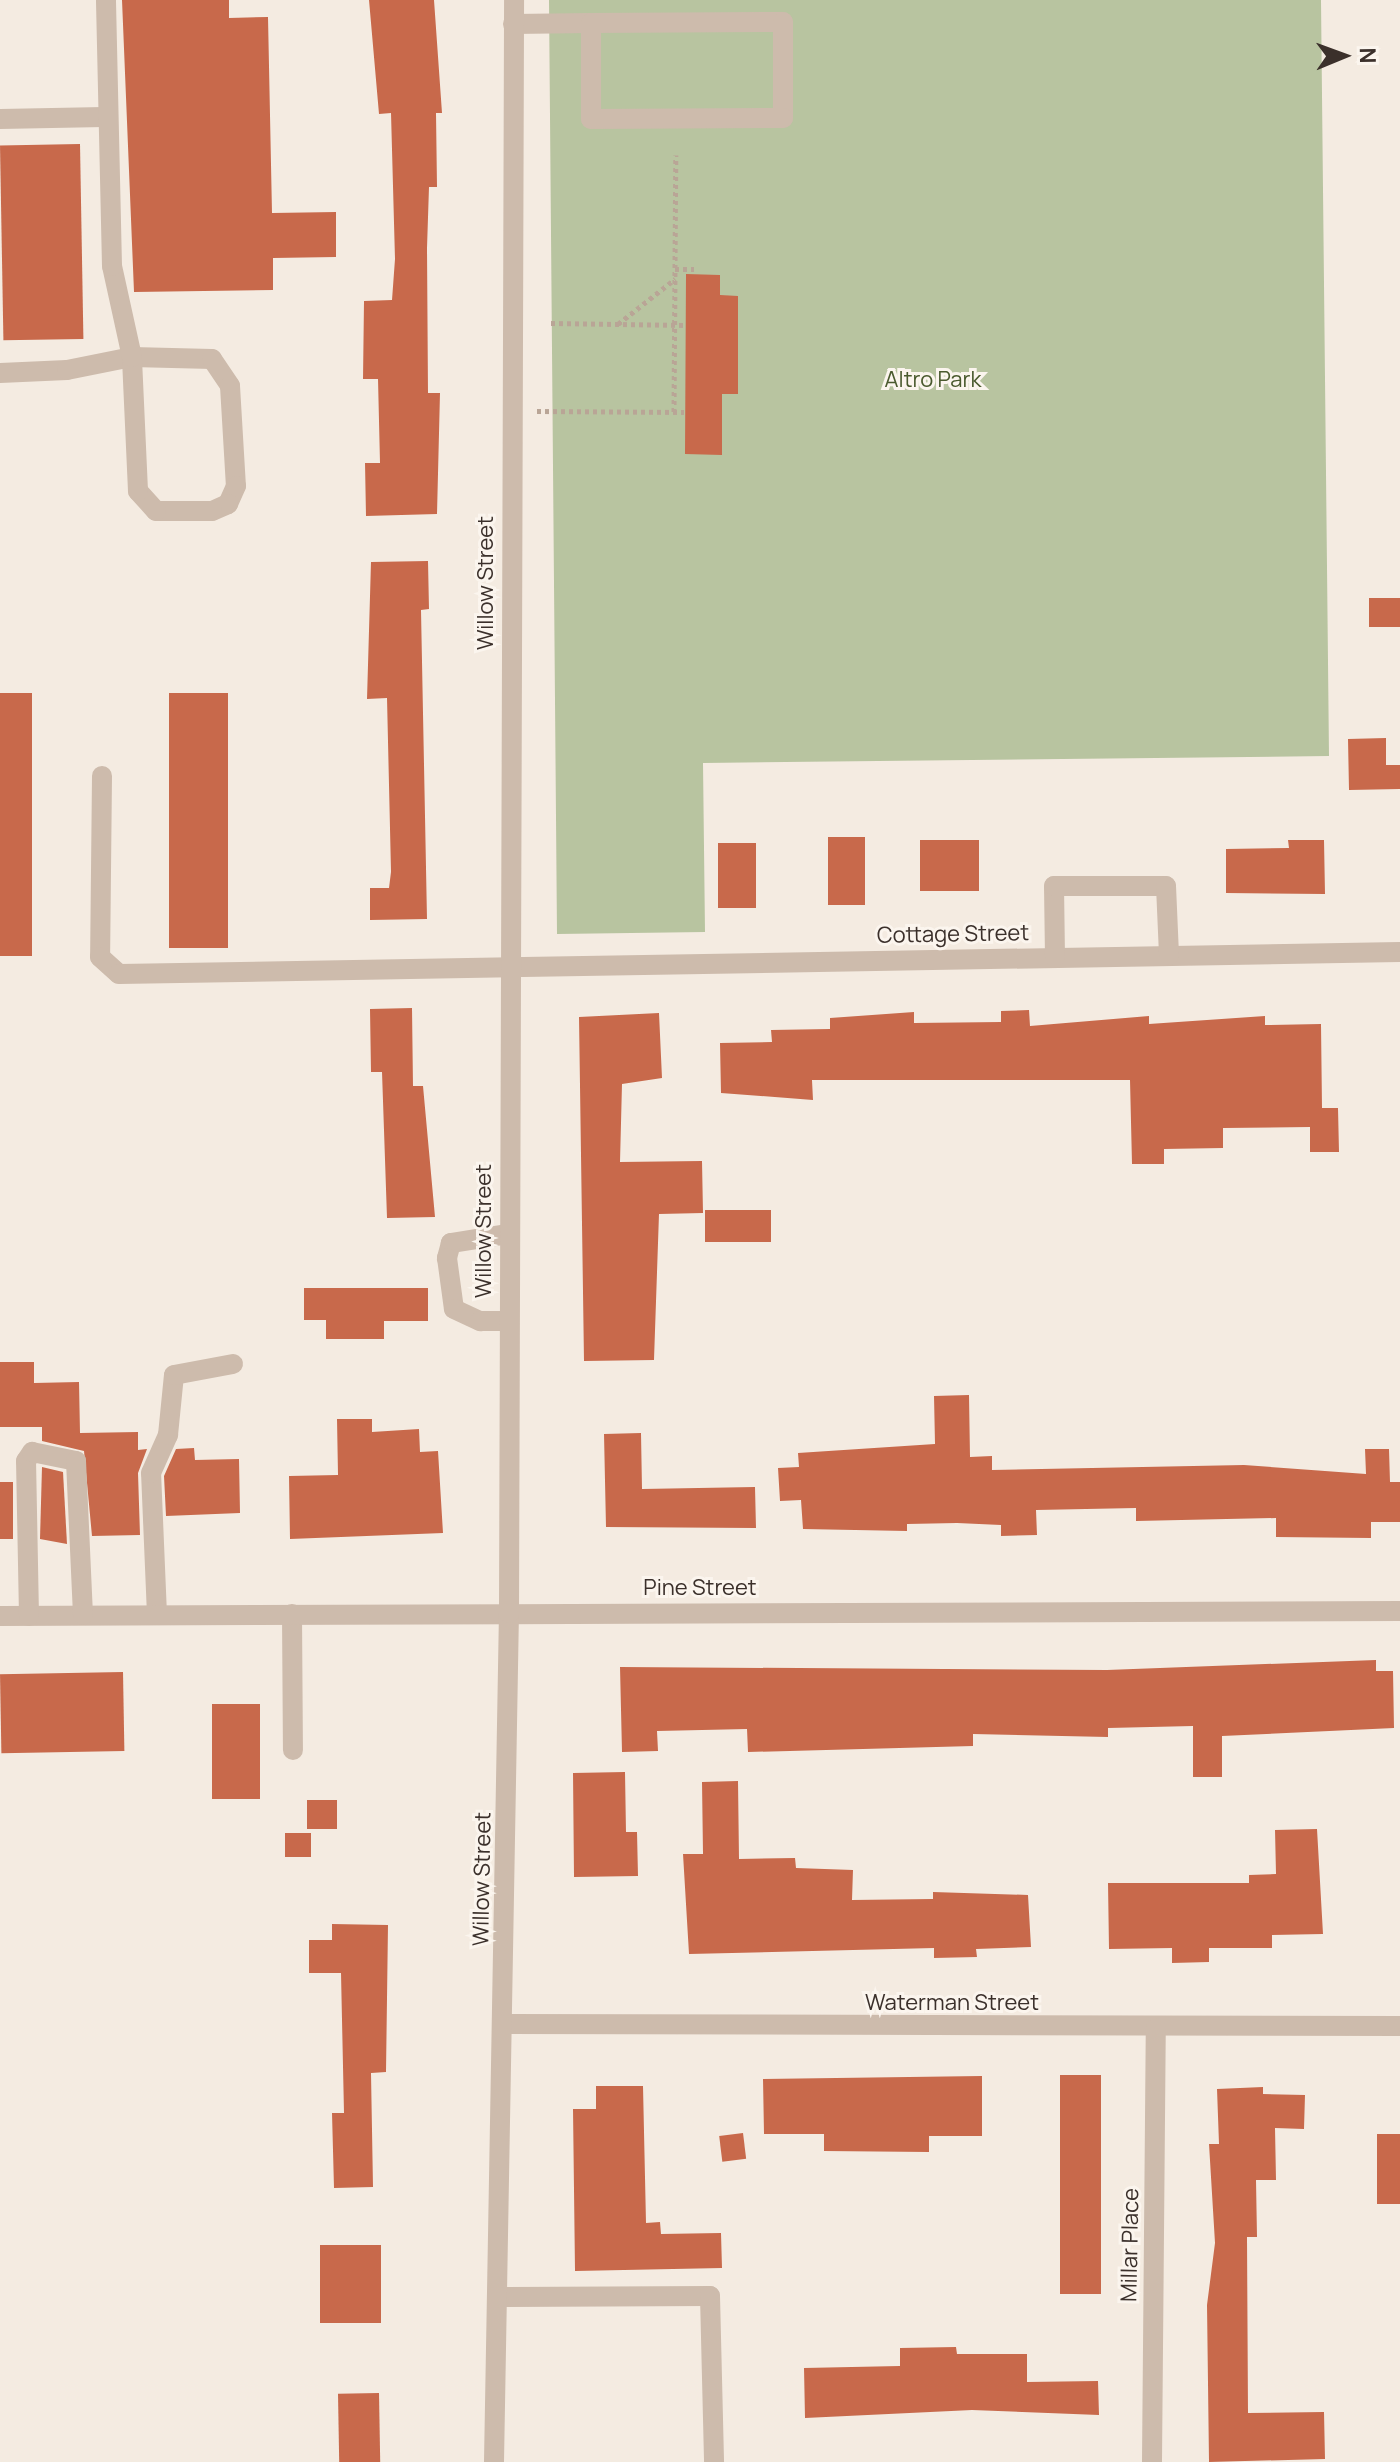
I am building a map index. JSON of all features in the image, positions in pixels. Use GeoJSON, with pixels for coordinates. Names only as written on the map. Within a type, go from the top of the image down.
{"type":"FeatureCollection","features":[{"type":"Feature","properties":{"kind":"street"},"geometry":{"type":"LineString","coordinates":[[0,373],[67,370],[132,357],[196,356],[225,371],[236,486],[228,504],[212,511],[145,505],[132,357],[112,266],[104,117],[106,0]]}},
{"type":"Feature","properties":{"kind":"street","name":"Willow Street"},"geometry":{"type":"LineString","coordinates":[[494,2462],[509,1613],[507,965],[514,0]]}},
{"type":"Feature","properties":{"kind":"street"},"geometry":{"type":"LineString","coordinates":[[513,24],[591,23],[783,22],[783,118],[591,119],[591,23]]}},
{"type":"Feature","properties":{"kind":"street"},"geometry":{"type":"LineString","coordinates":[[0,119],[104,117]]}},
{"type":"Feature","properties":{"kind":"street","name":"Cottage Street"},"geometry":{"type":"LineString","coordinates":[[102,776],[100,957],[119,974],[1400,952]]}},
{"type":"Feature","properties":{"kind":"street"},"geometry":{"type":"LineString","coordinates":[[1055,957],[1054,886],[1166,886],[1169,955]]}},
{"type":"Feature","properties":{"kind":"street"},"geometry":{"type":"LineString","coordinates":[[508,1234],[451,1243],[447,1258],[454,1309],[480,1321],[508,1321]]}},
{"type":"Feature","properties":{"kind":"street"},"geometry":{"type":"LineString","coordinates":[[157,1615],[151,1473],[168,1435],[174,1375],[233,1364]]}},
{"type":"Feature","properties":{"kind":"street"},"geometry":{"type":"LineString","coordinates":[[29,1616],[26,1461],[32,1452],[76,1461],[83,1615]]}},
{"type":"Feature","properties":{"kind":"street","name":"Pine Street"},"geometry":{"type":"LineString","coordinates":[[0,1616],[1400,1611]]}},
{"type":"Feature","properties":{"kind":"street"},"geometry":{"type":"LineString","coordinates":[[292,1614],[293,1750]]}},
{"type":"Feature","properties":{"kind":"street","name":"Waterman Street"},"geometry":{"type":"LineString","coordinates":[[504,2024],[1156,2028],[1400,2026]]}},
{"type":"Feature","properties":{"kind":"street","name":"Millar Place"},"geometry":{"type":"LineString","coordinates":[[1152,2462],[1156,2028]]}},
{"type":"Feature","properties":{"kind":"street"},"geometry":{"type":"LineString","coordinates":[[498,2297],[710,2296],[714,2462]]}},
{"type":"Feature","properties":{"kind":"path"},"geometry":{"type":"LineString","coordinates":[[674,412],[676,155]]}},
{"type":"Feature","properties":{"kind":"path"},"geometry":{"type":"LineString","coordinates":[[675,269],[694,269]]}},
{"type":"Feature","properties":{"kind":"path"},"geometry":{"type":"LineString","coordinates":[[618,324],[675,278]]}},
{"type":"Feature","properties":{"kind":"path"},"geometry":{"type":"LineString","coordinates":[[551,323],[685,325]]}},
{"type":"Feature","properties":{"kind":"path"},"geometry":{"type":"LineString","coordinates":[[537,411],[684,412]]}},
{"type":"Feature","properties":{"kind":"green space","name":"Altro Park"},"geometry":{"type":"Polygon","coordinates":[[[549,0],[1321,0],[1329,756],[703,763],[705,932],[557,934],[549,0]]]}},
{"type":"Feature","properties":{"kind":"building"},"geometry":{"type":"Polygon","coordinates":[[[122,0],[229,0],[229,18],[268,17],[272,213],[336,212],[336,257],[273,258],[273,290],[134,292],[122,0]]]}},
{"type":"Feature","properties":{"kind":"building"},"geometry":{"type":"Polygon","coordinates":[[[369,0],[434,0],[442,113],[436,113],[437,187],[429,187],[427,248],[428,393],[440,393],[437,514],[366,516],[365,463],[380,463],[378,379],[363,379],[364,301],[392,300],[395,259],[391,113],[379,114],[369,0]]]}},
{"type":"Feature","properties":{"kind":"building"},"geometry":{"type":"Polygon","coordinates":[[[80,144],[83,339],[3,340],[0,145],[80,144]]]}},
{"type":"Feature","properties":{"kind":"building"},"geometry":{"type":"Polygon","coordinates":[[[686,274],[720,275],[720,295],[738,296],[738,394],[722,394],[722,455],[685,454],[686,274]]]}},
{"type":"Feature","properties":{"kind":"building"},"geometry":{"type":"Polygon","coordinates":[[[428,561],[429,609],[421,610],[427,919],[370,920],[370,888],[389,888],[391,872],[387,698],[367,699],[371,562],[428,561]]]}},
{"type":"Feature","properties":{"kind":"building"},"geometry":{"type":"Polygon","coordinates":[[[1369,598],[1400,598],[1400,627],[1369,627],[1369,598]]]}},
{"type":"Feature","properties":{"kind":"building"},"geometry":{"type":"Polygon","coordinates":[[[0,693],[32,693],[32,956],[0,956],[0,693]]]}},
{"type":"Feature","properties":{"kind":"building"},"geometry":{"type":"Polygon","coordinates":[[[169,693],[228,693],[228,948],[169,948],[169,693]]]}},
{"type":"Feature","properties":{"kind":"building"},"geometry":{"type":"Polygon","coordinates":[[[1386,738],[1386,765],[1400,765],[1400,789],[1349,790],[1348,739],[1386,738]]]}},
{"type":"Feature","properties":{"kind":"building"},"geometry":{"type":"Polygon","coordinates":[[[828,837],[865,837],[865,905],[828,905],[828,837]]]}},
{"type":"Feature","properties":{"kind":"building"},"geometry":{"type":"Polygon","coordinates":[[[920,840],[979,840],[979,891],[920,891],[920,840]]]}},
{"type":"Feature","properties":{"kind":"building"},"geometry":{"type":"Polygon","coordinates":[[[1288,840],[1324,840],[1325,894],[1226,893],[1226,849],[1289,848],[1288,840]]]}},
{"type":"Feature","properties":{"kind":"building"},"geometry":{"type":"Polygon","coordinates":[[[718,843],[756,843],[756,908],[718,908],[718,843]]]}},
{"type":"Feature","properties":{"kind":"building"},"geometry":{"type":"Polygon","coordinates":[[[412,1008],[413,1086],[423,1086],[435,1217],[387,1218],[382,1072],[371,1072],[370,1009],[412,1008]]]}},
{"type":"Feature","properties":{"kind":"building"},"geometry":{"type":"Polygon","coordinates":[[[1029,1010],[1030,1026],[1149,1016],[1149,1024],[1265,1016],[1265,1025],[1321,1024],[1322,1108],[1338,1108],[1339,1152],[1310,1152],[1310,1127],[1223,1128],[1223,1148],[1164,1149],[1164,1164],[1132,1164],[1130,1080],[812,1080],[813,1100],[721,1093],[720,1043],[772,1042],[771,1030],[830,1029],[830,1018],[914,1012],[914,1023],[1001,1022],[1001,1011],[1029,1010]]]}},
{"type":"Feature","properties":{"kind":"building"},"geometry":{"type":"Polygon","coordinates":[[[659,1013],[662,1078],[622,1084],[620,1162],[702,1161],[703,1213],[659,1214],[654,1360],[584,1361],[579,1017],[659,1013]]]}},
{"type":"Feature","properties":{"kind":"building"},"geometry":{"type":"Polygon","coordinates":[[[705,1210],[771,1210],[771,1242],[705,1242],[705,1210]]]}},
{"type":"Feature","properties":{"kind":"building"},"geometry":{"type":"Polygon","coordinates":[[[304,1288],[428,1288],[428,1321],[384,1321],[384,1339],[326,1339],[326,1320],[304,1320],[304,1288]]]}},
{"type":"Feature","properties":{"kind":"building"},"geometry":{"type":"Polygon","coordinates":[[[0,1362],[34,1362],[34,1383],[79,1382],[80,1433],[138,1432],[138,1450],[147,1449],[138,1473],[140,1535],[92,1536],[84,1451],[42,1441],[42,1427],[0,1427],[0,1362]]]}},
{"type":"Feature","properties":{"kind":"building"},"geometry":{"type":"Polygon","coordinates":[[[969,1395],[970,1457],[992,1456],[992,1470],[1244,1465],[1366,1474],[1365,1449],[1389,1449],[1390,1482],[1400,1482],[1400,1522],[1371,1522],[1371,1538],[1276,1537],[1276,1518],[1136,1521],[1136,1508],[1036,1510],[1037,1535],[1001,1536],[1001,1525],[957,1523],[907,1524],[907,1531],[803,1529],[801,1500],[780,1501],[778,1468],[799,1467],[798,1453],[935,1444],[934,1396],[969,1395]]]}},
{"type":"Feature","properties":{"kind":"building"},"geometry":{"type":"Polygon","coordinates":[[[337,1419],[372,1419],[372,1432],[419,1429],[420,1452],[438,1451],[443,1533],[290,1539],[289,1476],[338,1475],[337,1419]]]}},
{"type":"Feature","properties":{"kind":"building"},"geometry":{"type":"Polygon","coordinates":[[[641,1433],[642,1489],[755,1487],[756,1528],[606,1527],[604,1434],[641,1433]]]}},
{"type":"Feature","properties":{"kind":"building"},"geometry":{"type":"Polygon","coordinates":[[[194,1448],[195,1460],[239,1459],[240,1513],[166,1516],[164,1476],[176,1449],[194,1448]]]}},
{"type":"Feature","properties":{"kind":"building"},"geometry":{"type":"Polygon","coordinates":[[[42,1467],[63,1472],[67,1544],[40,1539],[42,1467]]]}},
{"type":"Feature","properties":{"kind":"building"},"geometry":{"type":"Polygon","coordinates":[[[0,1482],[13,1482],[13,1539],[0,1539],[0,1482]]]}},
{"type":"Feature","properties":{"kind":"building"},"geometry":{"type":"Polygon","coordinates":[[[1376,1660],[1376,1671],[1393,1671],[1394,1728],[1222,1736],[1222,1777],[1193,1777],[1193,1726],[1108,1728],[1108,1737],[973,1734],[973,1746],[748,1752],[747,1729],[657,1731],[658,1751],[622,1752],[620,1667],[1107,1670],[1376,1660]]]}},
{"type":"Feature","properties":{"kind":"building"},"geometry":{"type":"Polygon","coordinates":[[[123,1672],[124,1751],[1,1753],[0,1674],[123,1672]]]}},
{"type":"Feature","properties":{"kind":"building"},"geometry":{"type":"Polygon","coordinates":[[[212,1704],[260,1704],[260,1799],[212,1799],[212,1704]]]}},
{"type":"Feature","properties":{"kind":"building"},"geometry":{"type":"Polygon","coordinates":[[[625,1772],[626,1832],[637,1832],[638,1876],[574,1877],[573,1773],[625,1772]]]}},
{"type":"Feature","properties":{"kind":"building"},"geometry":{"type":"Polygon","coordinates":[[[738,1781],[739,1859],[795,1858],[796,1868],[853,1870],[852,1900],[933,1899],[933,1892],[1028,1895],[1031,1947],[976,1949],[977,1957],[934,1958],[934,1948],[689,1954],[683,1854],[703,1854],[702,1782],[738,1781]]]}},
{"type":"Feature","properties":{"kind":"building"},"geometry":{"type":"Polygon","coordinates":[[[307,1800],[337,1800],[337,1829],[307,1829],[307,1800]]]}},
{"type":"Feature","properties":{"kind":"building"},"geometry":{"type":"Polygon","coordinates":[[[1317,1829],[1323,1934],[1272,1935],[1272,1948],[1209,1948],[1209,1962],[1172,1963],[1172,1948],[1109,1949],[1108,1883],[1249,1883],[1249,1875],[1276,1874],[1275,1830],[1317,1829]]]}},
{"type":"Feature","properties":{"kind":"building"},"geometry":{"type":"Polygon","coordinates":[[[285,1833],[311,1833],[311,1857],[285,1857],[285,1833]]]}},
{"type":"Feature","properties":{"kind":"building"},"geometry":{"type":"Polygon","coordinates":[[[332,1924],[388,1925],[386,2072],[371,2073],[373,2187],[334,2188],[332,2113],[344,2113],[341,1973],[309,1973],[309,1940],[332,1940],[332,1924]]]}},
{"type":"Feature","properties":{"kind":"building"},"geometry":{"type":"Polygon","coordinates":[[[1060,2075],[1101,2075],[1101,2294],[1060,2294],[1060,2075]]]}},
{"type":"Feature","properties":{"kind":"building"},"geometry":{"type":"Polygon","coordinates":[[[982,2076],[982,2136],[929,2136],[929,2152],[824,2151],[824,2134],[764,2134],[763,2079],[982,2076]]]}},
{"type":"Feature","properties":{"kind":"building"},"geometry":{"type":"Polygon","coordinates":[[[596,2086],[643,2086],[646,2223],[660,2222],[661,2234],[721,2233],[722,2268],[575,2271],[573,2109],[596,2109],[596,2086]]]}},
{"type":"Feature","properties":{"kind":"building"},"geometry":{"type":"Polygon","coordinates":[[[1263,2087],[1263,2094],[1305,2095],[1304,2129],[1275,2128],[1276,2180],[1256,2180],[1257,2237],[1247,2237],[1248,2413],[1324,2412],[1325,2459],[1209,2462],[1207,2305],[1215,2243],[1209,2144],[1219,2144],[1217,2089],[1263,2087]]]}},
{"type":"Feature","properties":{"kind":"building"},"geometry":{"type":"Polygon","coordinates":[[[743,2133],[746,2159],[722,2162],[719,2136],[743,2133]]]}},
{"type":"Feature","properties":{"kind":"building"},"geometry":{"type":"Polygon","coordinates":[[[1377,2134],[1400,2134],[1400,2204],[1377,2204],[1377,2134]]]}},
{"type":"Feature","properties":{"kind":"building"},"geometry":{"type":"Polygon","coordinates":[[[320,2245],[381,2245],[381,2323],[320,2323],[320,2245]]]}},
{"type":"Feature","properties":{"kind":"building"},"geometry":{"type":"Polygon","coordinates":[[[956,2347],[957,2354],[1027,2354],[1027,2382],[1098,2381],[1099,2415],[972,2410],[805,2418],[804,2368],[900,2366],[900,2348],[956,2347]]]}},
{"type":"Feature","properties":{"kind":"building"},"geometry":{"type":"Polygon","coordinates":[[[379,2393],[380,2462],[339,2462],[338,2394],[379,2393]]]}}]}
